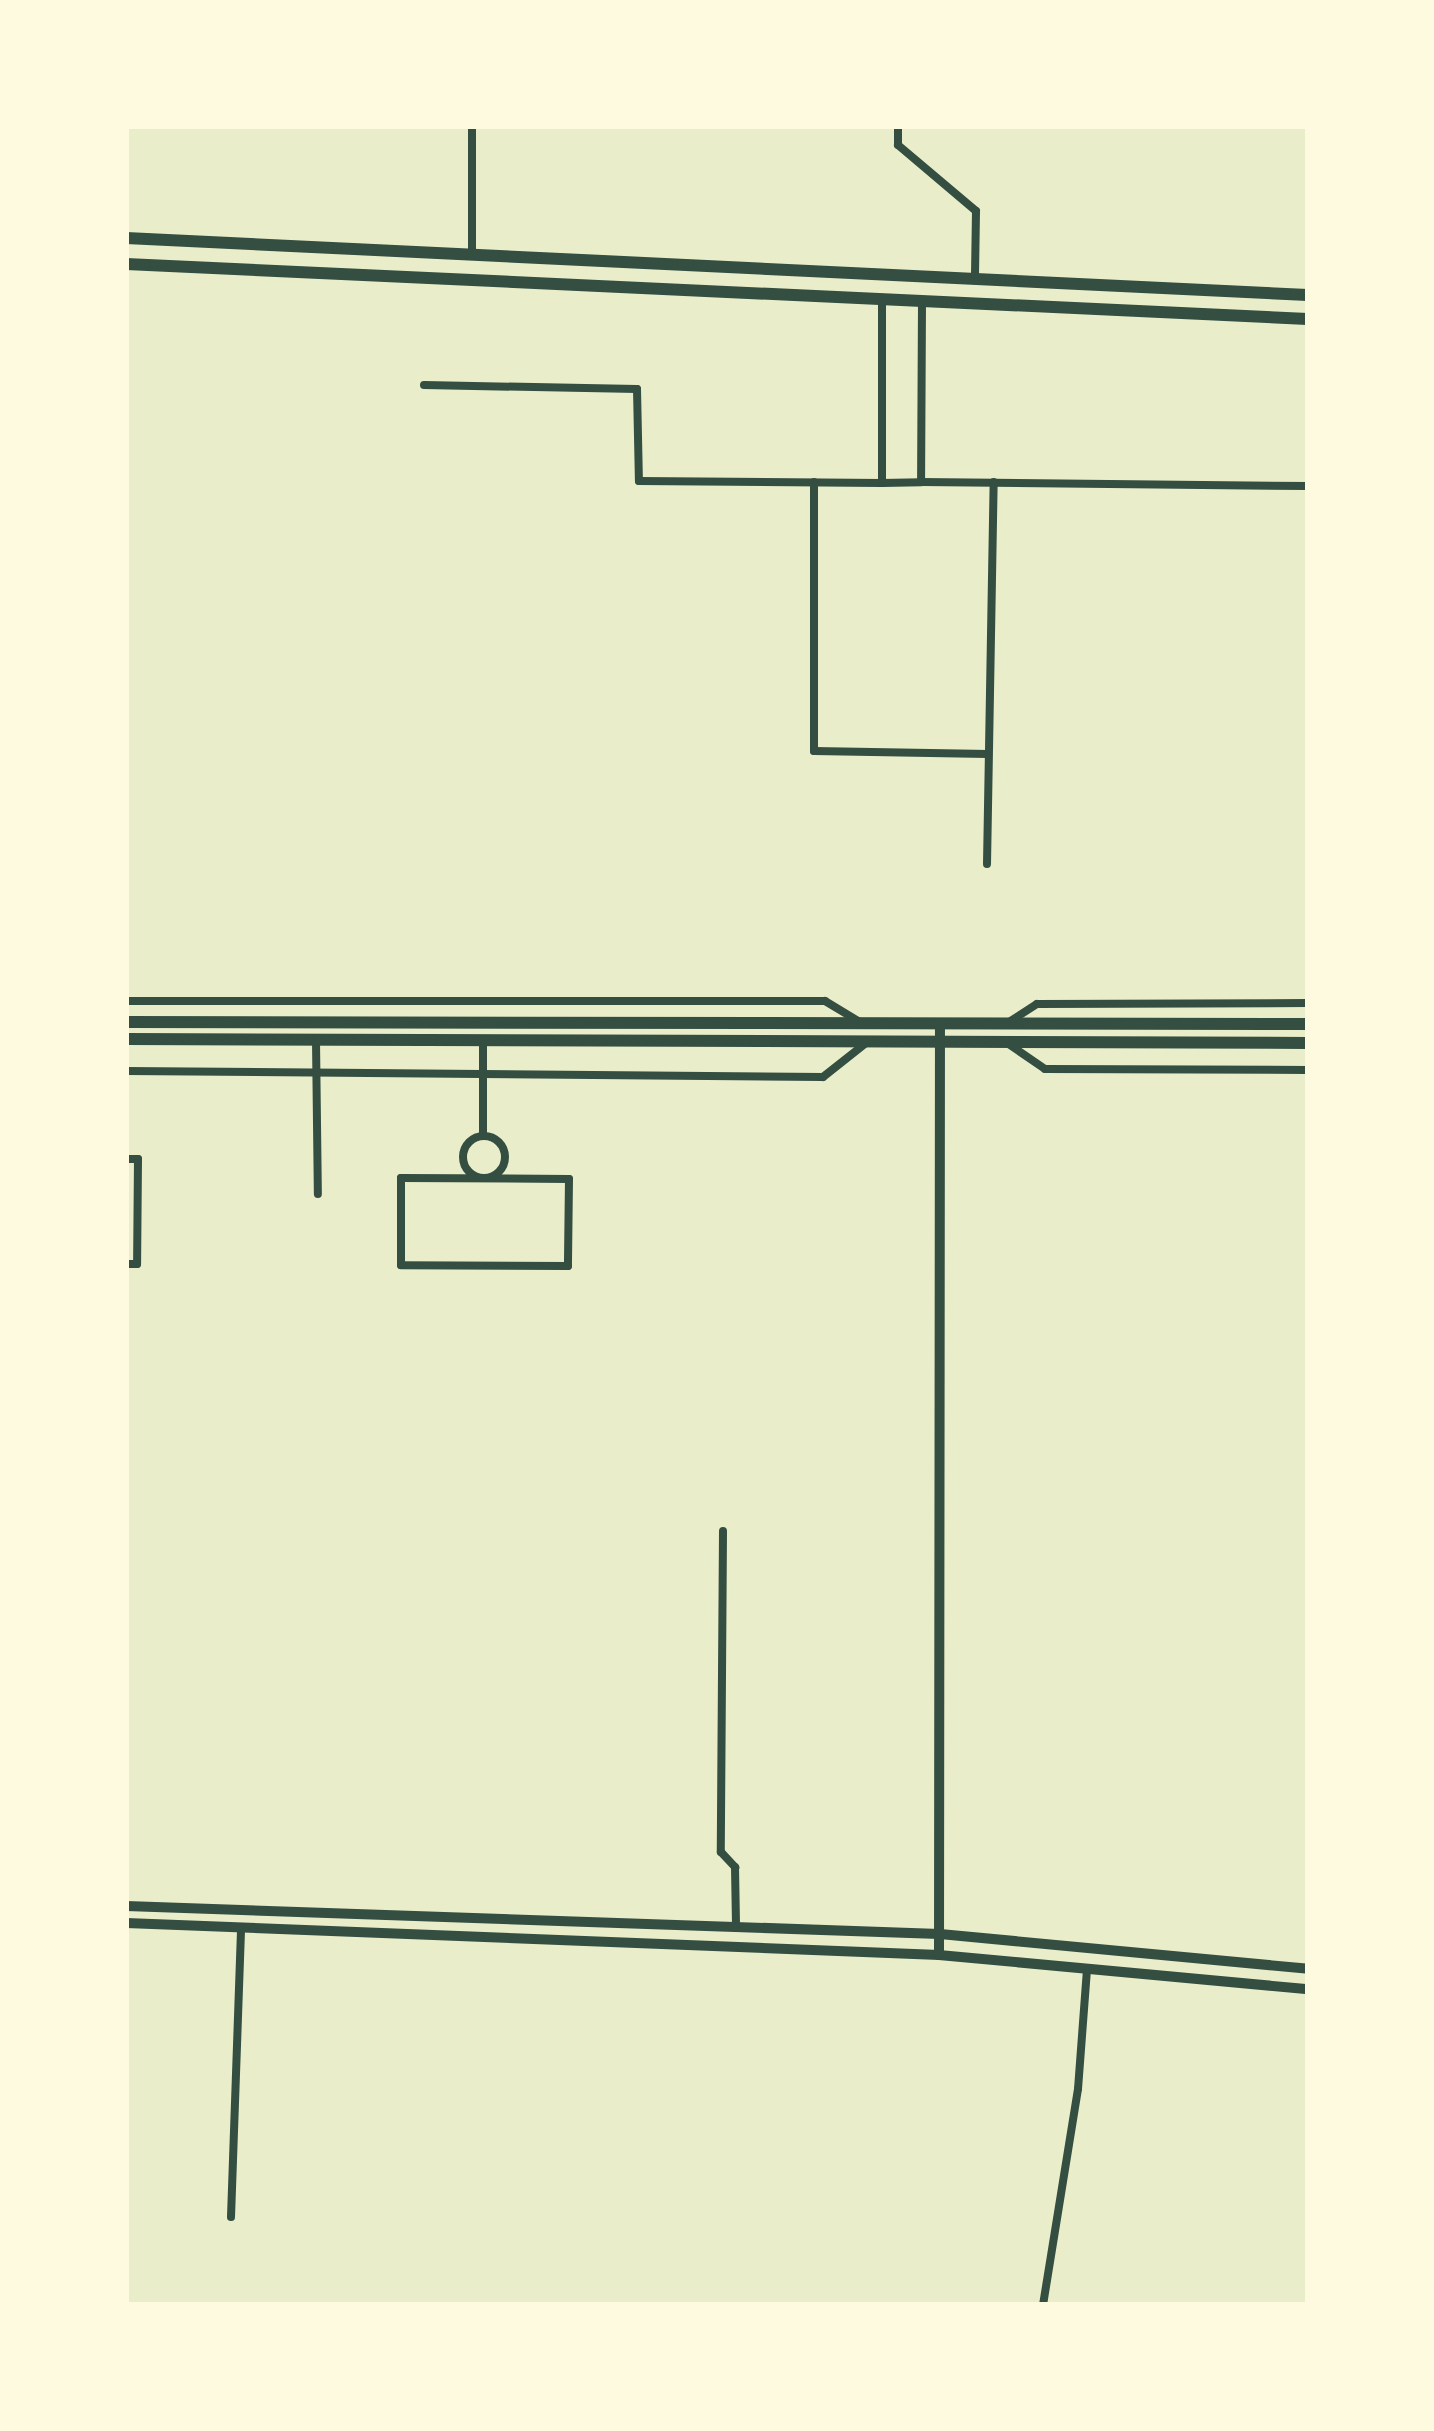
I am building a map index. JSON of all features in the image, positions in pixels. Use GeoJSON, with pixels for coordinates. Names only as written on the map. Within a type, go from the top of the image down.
{"type":"FeatureCollection","features":[{"type":"Feature","properties":{"kind":"main road"},"geometry":{"type":"LineString","coordinates":[[1308,295],[128,238],[127,264],[1308,319]]}},
{"type":"Feature","properties":{"kind":"main road"},"geometry":{"type":"LineString","coordinates":[[126,1022],[1308,1024]]}},
{"type":"Feature","properties":{"kind":"main road"},"geometry":{"type":"LineString","coordinates":[[126,1039],[1308,1043]]}},
{"type":"Feature","properties":{"kind":"street"},"geometry":{"type":"LineString","coordinates":[[472,126],[472,255]]}},
{"type":"Feature","properties":{"kind":"street"},"geometry":{"type":"LineString","coordinates":[[898,126],[898,145],[976,212],[975,278]]}},
{"type":"Feature","properties":{"kind":"street"},"geometry":{"type":"LineString","coordinates":[[882,301],[882,483]]}},
{"type":"Feature","properties":{"kind":"street"},"geometry":{"type":"LineString","coordinates":[[921,482],[922,303]]}},
{"type":"Feature","properties":{"kind":"street"},"geometry":{"type":"LineString","coordinates":[[424,386],[637,389],[639,482],[1308,486]]}},
{"type":"Feature","properties":{"kind":"street"},"geometry":{"type":"LineString","coordinates":[[814,482],[814,751],[988,754]]}},
{"type":"Feature","properties":{"kind":"street"},"geometry":{"type":"LineString","coordinates":[[987,864],[994,482]]}},
{"type":"Feature","properties":{"kind":"street"},"geometry":{"type":"LineString","coordinates":[[126,1001],[825,1001],[864,1025]]}},
{"type":"Feature","properties":{"kind":"street"},"geometry":{"type":"LineString","coordinates":[[1005,1025],[1037,1004],[1308,1003]]}},
{"type":"Feature","properties":{"kind":"street"},"geometry":{"type":"LineString","coordinates":[[939,1955],[940,1025]]}},
{"type":"Feature","properties":{"kind":"street"},"geometry":{"type":"LineString","coordinates":[[316,1041],[318,1194]]}},
{"type":"Feature","properties":{"kind":"street"},"geometry":{"type":"LineString","coordinates":[[483,1043],[483,1135]]}},
{"type":"Feature","properties":{"kind":"street"},"geometry":{"type":"LineString","coordinates":[[126,1071],[823,1077],[866,1043]]}},
{"type":"Feature","properties":{"kind":"street"},"geometry":{"type":"LineString","coordinates":[[1009,1044],[1045,1069],[1308,1070]]}},
{"type":"Feature","properties":{"kind":"street"},"geometry":{"type":"LineString","coordinates":[[486,1179],[468,1170],[463,1158],[471,1140],[483,1135],[497,1139],[506,1152],[504,1166],[486,1179],[401,1178],[401,1265],[568,1266],[569,1179],[486,1179]]}},
{"type":"Feature","properties":{"kind":"street"},"geometry":{"type":"LineString","coordinates":[[126,1159],[138,1159],[137,1264],[126,1264]]}},
{"type":"Feature","properties":{"kind":"street"},"geometry":{"type":"LineString","coordinates":[[723,1531],[721,1852],[735,1867],[736,1928]]}},
{"type":"Feature","properties":{"kind":"street"},"geometry":{"type":"LineString","coordinates":[[126,1906],[940,1934],[1308,1970]]}},
{"type":"Feature","properties":{"kind":"street"},"geometry":{"type":"LineString","coordinates":[[126,1923],[939,1955],[1308,1989]]}},
{"type":"Feature","properties":{"kind":"street"},"geometry":{"type":"LineString","coordinates":[[231,2217],[241,1928]]}},
{"type":"Feature","properties":{"kind":"street"},"geometry":{"type":"LineString","coordinates":[[1042,2305],[1078,2089],[1088,1969]]}}]}
